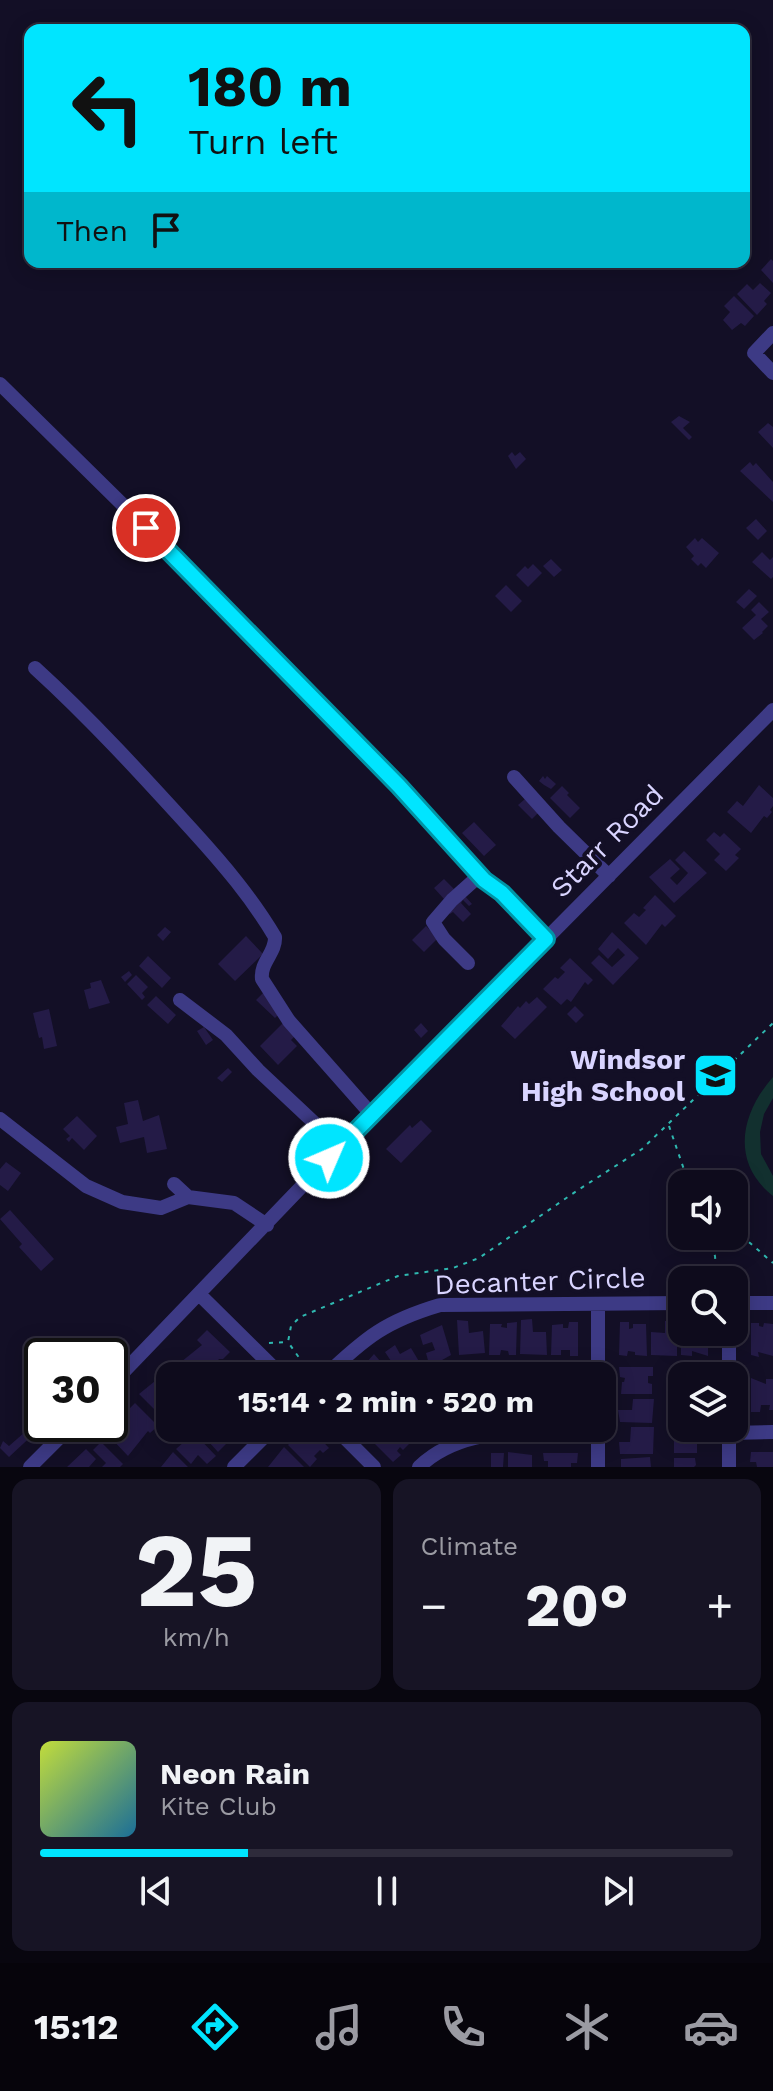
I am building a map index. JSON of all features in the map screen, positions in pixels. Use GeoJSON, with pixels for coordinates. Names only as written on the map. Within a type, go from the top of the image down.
{"type":"FeatureCollection","features":[{"type":"Feature","properties":{"kind":"street"},"geometry":{"type":"LineString","coordinates":[[773,333],[754,353],[773,373]]}},
{"type":"Feature","properties":{"kind":"street"},"geometry":{"type":"LineString","coordinates":[[3,388],[128,510],[399,786],[480,875],[546,939]]}},
{"type":"Feature","properties":{"kind":"street"},"geometry":{"type":"LineString","coordinates":[[35,668],[173,807],[225,868],[275,937],[276,946],[265,963],[262,979],[289,1021],[372,1115]]}},
{"type":"Feature","properties":{"kind":"street","name":"Starr Road"},"geometry":{"type":"LineString","coordinates":[[128,1368],[340,1147],[773,710]]}},
{"type":"Feature","properties":{"kind":"street"},"geometry":{"type":"LineString","coordinates":[[514,777],[609,876]]}},
{"type":"Feature","properties":{"kind":"street"},"geometry":{"type":"LineString","coordinates":[[468,963],[444,939],[433,922],[480,875]]}},
{"type":"Feature","properties":{"kind":"street"},"geometry":{"type":"LineString","coordinates":[[180,1000],[226,1035],[258,1070],[340,1147]]}},
{"type":"Feature","properties":{"kind":"street"},"geometry":{"type":"LineString","coordinates":[[0,1119],[86,1186],[122,1202],[161,1208],[188,1197],[234,1203],[267,1225]]}},
{"type":"Feature","properties":{"kind":"street"},"geometry":{"type":"LineString","coordinates":[[174,1184],[188,1197]]}},
{"type":"Feature","properties":{"kind":"street"},"geometry":{"type":"LineString","coordinates":[[200,1295],[268,1362]]}},
{"type":"Feature","properties":{"kind":"street","name":"Decanter Circle"},"geometry":{"type":"LineString","coordinates":[[340,1362],[379,1329],[404,1315],[440,1305],[668,1303]]}},
{"type":"Feature","properties":{"kind":"street"},"geometry":{"type":"LineString","coordinates":[[748,1303],[773,1303]]}},
{"type":"Feature","properties":{"kind":"street"},"geometry":{"type":"LineString","coordinates":[[598,1304],[598,1362]]}},
{"type":"Feature","properties":{"kind":"street"},"geometry":{"type":"LineString","coordinates":[[748,1431],[773,1432]]}},
{"type":"Feature","properties":{"kind":"street"},"geometry":{"type":"LineString","coordinates":[[30,1467],[55,1442]]}},
{"type":"Feature","properties":{"kind":"street"},"geometry":{"type":"LineString","coordinates":[[234,1467],[259,1442]]}},
{"type":"Feature","properties":{"kind":"street"},"geometry":{"type":"LineString","coordinates":[[349,1442],[374,1467]]}},
{"type":"Feature","properties":{"kind":"street"},"geometry":{"type":"LineString","coordinates":[[419,1467],[439,1451],[459,1442]]}},
{"type":"Feature","properties":{"kind":"street"},"geometry":{"type":"LineString","coordinates":[[598,1442],[598,1467]]}},
{"type":"Feature","properties":{"kind":"street"},"geometry":{"type":"LineString","coordinates":[[729,1442],[729,1467]]}},
{"type":"Feature","properties":{"kind":"path"},"geometry":{"type":"LineString","coordinates":[[288,1342],[294,1322],[307,1313],[398,1276],[453,1268],[479,1258],[623,1163],[669,1125],[773,1023]]}},
{"type":"Feature","properties":{"kind":"path"},"geometry":{"type":"LineString","coordinates":[[669,1125],[684,1170]]}},
{"type":"Feature","properties":{"kind":"path"},"geometry":{"type":"LineString","coordinates":[[748,1241],[773,1263]]}},
{"type":"Feature","properties":{"kind":"path"},"geometry":{"type":"LineString","coordinates":[[267,1344],[288,1342]]}},
{"type":"Feature","properties":{"kind":"path"},"geometry":{"type":"LineString","coordinates":[[288,1342],[301,1362]]}},
{"type":"Feature","properties":{"kind":"green space"},"geometry":{"type":"Polygon","coordinates":[[[773,1077],[773,1098],[764,1114],[760,1132],[761,1154],[773,1176],[773,1196],[759,1183],[750,1168],[745,1137],[753,1106],[773,1077]]]}},
{"type":"Feature","properties":{"kind":"building"},"geometry":{"type":"Polygon","coordinates":[[[771,259],[773,261],[773,283],[761,270],[771,259]]]}},
{"type":"Feature","properties":{"kind":"building"},"geometry":{"type":"Polygon","coordinates":[[[760,283],[771,293],[764,301],[767,304],[757,315],[737,294],[747,284],[753,290],[760,283]]]}},
{"type":"Feature","properties":{"kind":"building"},"geometry":{"type":"Polygon","coordinates":[[[734,296],[754,316],[745,326],[741,323],[732,330],[723,320],[730,312],[724,306],[734,296]]]}},
{"type":"Feature","properties":{"kind":"building"},"geometry":{"type":"Polygon","coordinates":[[[679,416],[690,422],[683,428],[692,437],[689,440],[671,422],[679,416]]]}},
{"type":"Feature","properties":{"kind":"building"},"geometry":{"type":"Polygon","coordinates":[[[768,423],[773,427],[773,448],[758,432],[768,423]]]}},
{"type":"Feature","properties":{"kind":"building"},"geometry":{"type":"Polygon","coordinates":[[[512,452],[515,456],[520,452],[526,459],[516,469],[508,456],[512,452]]]}},
{"type":"Feature","properties":{"kind":"building"},"geometry":{"type":"Polygon","coordinates":[[[750,462],[753,466],[756,463],[773,482],[773,502],[740,471],[750,462]]]}},
{"type":"Feature","properties":{"kind":"building"},"geometry":{"type":"Polygon","coordinates":[[[756,519],[767,531],[758,540],[746,528],[756,519]]]}},
{"type":"Feature","properties":{"kind":"building"},"geometry":{"type":"Polygon","coordinates":[[[695,538],[698,542],[702,538],[719,553],[706,568],[701,563],[698,566],[691,559],[694,556],[686,547],[695,538]]]}},
{"type":"Feature","properties":{"kind":"building"},"geometry":{"type":"Polygon","coordinates":[[[762,552],[770,560],[773,557],[771,579],[752,562],[762,552]]]}},
{"type":"Feature","properties":{"kind":"building"},"geometry":{"type":"Polygon","coordinates":[[[551,559],[562,570],[554,577],[543,566],[551,559]]]}},
{"type":"Feature","properties":{"kind":"building"},"geometry":{"type":"Polygon","coordinates":[[[533,564],[542,573],[528,587],[516,575],[525,566],[528,569],[533,564]]]}},
{"type":"Feature","properties":{"kind":"building"},"geometry":{"type":"Polygon","coordinates":[[[506,585],[522,601],[511,612],[495,596],[506,585]]]}},
{"type":"Feature","properties":{"kind":"building"},"geometry":{"type":"Polygon","coordinates":[[[749,589],[757,596],[744,609],[736,602],[749,589]]]}},
{"type":"Feature","properties":{"kind":"building"},"geometry":{"type":"Polygon","coordinates":[[[759,602],[769,612],[761,619],[768,626],[754,640],[742,628],[756,615],[751,610],[759,602]]]}},
{"type":"Feature","properties":{"kind":"building"},"geometry":{"type":"Polygon","coordinates":[[[543,776],[556,784],[551,789],[539,781],[543,776]]]}},
{"type":"Feature","properties":{"kind":"building"},"geometry":{"type":"Polygon","coordinates":[[[759,785],[773,798],[772,812],[767,818],[764,816],[751,833],[727,812],[737,801],[743,806],[759,785]]]}},
{"type":"Feature","properties":{"kind":"building"},"geometry":{"type":"Polygon","coordinates":[[[562,786],[580,808],[570,818],[550,798],[562,786]]]}},
{"type":"Feature","properties":{"kind":"building"},"geometry":{"type":"Polygon","coordinates":[[[525,799],[539,812],[532,819],[518,805],[525,799]]]}},
{"type":"Feature","properties":{"kind":"building"},"geometry":{"type":"Polygon","coordinates":[[[474,822],[496,845],[484,856],[462,833],[474,822]]]}},
{"type":"Feature","properties":{"kind":"building"},"geometry":{"type":"Polygon","coordinates":[[[714,832],[720,837],[724,833],[741,849],[735,855],[739,858],[726,871],[714,860],[720,854],[706,840],[714,832]]]}},
{"type":"Feature","properties":{"kind":"building"},"geometry":{"type":"Polygon","coordinates":[[[684,851],[707,873],[674,903],[649,877],[670,859],[680,869],[670,878],[677,885],[688,873],[675,860],[684,851]]]}},
{"type":"Feature","properties":{"kind":"building"},"geometry":{"type":"Polygon","coordinates":[[[444,879],[454,889],[444,899],[434,888],[444,879]]]}},
{"type":"Feature","properties":{"kind":"building"},"geometry":{"type":"Polygon","coordinates":[[[655,895],[676,916],[665,927],[662,924],[646,945],[624,923],[634,913],[639,917],[655,895]]]}},
{"type":"Feature","properties":{"kind":"building"},"geometry":{"type":"Polygon","coordinates":[[[465,896],[472,904],[469,906],[463,900],[461,903],[471,914],[463,922],[453,912],[450,914],[446,910],[465,896]]]}},
{"type":"Feature","properties":{"kind":"building"},"geometry":{"type":"Polygon","coordinates":[[[426,926],[438,938],[424,952],[412,940],[426,926]]]}},
{"type":"Feature","properties":{"kind":"building"},"geometry":{"type":"Polygon","coordinates":[[[165,927],[171,932],[163,941],[157,935],[165,927]]]}},
{"type":"Feature","properties":{"kind":"building"},"geometry":{"type":"Polygon","coordinates":[[[612,932],[639,958],[613,985],[591,963],[599,955],[612,967],[625,955],[618,948],[608,959],[598,949],[612,932]]]}},
{"type":"Feature","properties":{"kind":"building"},"geometry":{"type":"Polygon","coordinates":[[[246,936],[263,954],[235,981],[218,964],[246,936]]]}},
{"type":"Feature","properties":{"kind":"building"},"geometry":{"type":"Polygon","coordinates":[[[148,956],[171,978],[162,988],[139,966],[148,956]]]}},
{"type":"Feature","properties":{"kind":"building"},"geometry":{"type":"Polygon","coordinates":[[[570,958],[593,980],[588,985],[585,982],[571,1002],[567,999],[561,1005],[543,989],[565,972],[560,968],[570,958]]]}},
{"type":"Feature","properties":{"kind":"building"},"geometry":{"type":"Polygon","coordinates":[[[129,971],[132,975],[125,982],[121,977],[129,971]]]}},
{"type":"Feature","properties":{"kind":"building"},"geometry":{"type":"Polygon","coordinates":[[[136,975],[148,987],[142,993],[145,997],[142,1000],[127,984],[136,975]]]}},
{"type":"Feature","properties":{"kind":"building"},"geometry":{"type":"Polygon","coordinates":[[[101,980],[110,1003],[89,1009],[84,990],[91,988],[90,983],[101,980]]]}},
{"type":"Feature","properties":{"kind":"building"},"geometry":{"type":"Polygon","coordinates":[[[263,993],[281,1012],[275,1018],[256,1000],[263,993]]]}},
{"type":"Feature","properties":{"kind":"building"},"geometry":{"type":"Polygon","coordinates":[[[156,996],[176,1015],[168,1024],[147,1005],[156,996]]]}},
{"type":"Feature","properties":{"kind":"building"},"geometry":{"type":"Polygon","coordinates":[[[537,997],[547,1007],[515,1039],[501,1026],[518,1006],[520,1008],[526,1001],[529,1004],[537,997]]]}},
{"type":"Feature","properties":{"kind":"building"},"geometry":{"type":"Polygon","coordinates":[[[575,1006],[584,1015],[576,1023],[567,1014],[575,1006]]]}},
{"type":"Feature","properties":{"kind":"building"},"geometry":{"type":"Polygon","coordinates":[[[49,1009],[57,1046],[44,1049],[33,1013],[49,1009]]]}},
{"type":"Feature","properties":{"kind":"building"},"geometry":{"type":"Polygon","coordinates":[[[284,1022],[297,1034],[291,1040],[297,1046],[278,1065],[260,1046],[284,1022]]]}},
{"type":"Feature","properties":{"kind":"building"},"geometry":{"type":"Polygon","coordinates":[[[421,1023],[428,1031],[421,1038],[414,1030],[421,1023]]]}},
{"type":"Feature","properties":{"kind":"building"},"geometry":{"type":"Polygon","coordinates":[[[204,1027],[213,1040],[206,1045],[197,1031],[204,1027]]]}},
{"type":"Feature","properties":{"kind":"building"},"geometry":{"type":"Polygon","coordinates":[[[228,1068],[232,1072],[222,1082],[217,1078],[228,1068]]]}},
{"type":"Feature","properties":{"kind":"building"},"geometry":{"type":"Polygon","coordinates":[[[138,1100],[143,1121],[159,1115],[167,1149],[147,1153],[144,1137],[120,1143],[116,1127],[128,1124],[124,1103],[138,1100]]]}},
{"type":"Feature","properties":{"kind":"building"},"geometry":{"type":"Polygon","coordinates":[[[77,1116],[97,1136],[84,1150],[72,1138],[69,1142],[66,1139],[70,1136],[63,1129],[77,1116]]]}},
{"type":"Feature","properties":{"kind":"building"},"geometry":{"type":"Polygon","coordinates":[[[421,1120],[432,1131],[401,1163],[386,1149],[410,1125],[412,1128],[421,1120]]]}},
{"type":"Feature","properties":{"kind":"building"},"geometry":{"type":"Polygon","coordinates":[[[6,1162],[21,1173],[8,1191],[0,1185],[0,1169],[6,1162]]]}},
{"type":"Feature","properties":{"kind":"building"},"geometry":{"type":"Polygon","coordinates":[[[10,1210],[54,1259],[41,1271],[19,1247],[22,1244],[0,1219],[10,1210]]]}},
{"type":"Feature","properties":{"kind":"building"},"geometry":{"type":"Polygon","coordinates":[[[532,1319],[533,1332],[546,1332],[547,1355],[520,1354],[521,1320],[532,1319]]]}},
{"type":"Feature","properties":{"kind":"building"},"geometry":{"type":"Polygon","coordinates":[[[457,1320],[468,1321],[469,1333],[483,1331],[485,1353],[459,1355],[457,1320]]]}},
{"type":"Feature","properties":{"kind":"building"},"geometry":{"type":"Polygon","coordinates":[[[665,1321],[668,1321],[668,1346],[677,1346],[677,1356],[651,1355],[651,1332],[665,1333],[665,1321]]]}},
{"type":"Feature","properties":{"kind":"building"},"geometry":{"type":"Polygon","coordinates":[[[517,1322],[516,1355],[501,1350],[500,1355],[489,1355],[490,1324],[502,1324],[501,1327],[507,1328],[507,1323],[517,1322]]]}},
{"type":"Feature","properties":{"kind":"building"},"geometry":{"type":"Polygon","coordinates":[[[569,1322],[578,1322],[578,1356],[570,1356],[570,1350],[561,1350],[561,1355],[551,1355],[552,1325],[563,1324],[563,1328],[568,1328],[569,1322]]]}},
{"type":"Feature","properties":{"kind":"building"},"geometry":{"type":"Polygon","coordinates":[[[620,1322],[629,1322],[629,1329],[633,1328],[633,1324],[646,1324],[647,1356],[628,1351],[627,1356],[619,1355],[620,1322]]]}},
{"type":"Feature","properties":{"kind":"building"},"geometry":{"type":"Polygon","coordinates":[[[751,1323],[759,1323],[763,1327],[764,1323],[773,1324],[773,1356],[758,1352],[759,1357],[751,1355],[751,1323]]]}},
{"type":"Feature","properties":{"kind":"building"},"geometry":{"type":"Polygon","coordinates":[[[442,1325],[451,1355],[439,1362],[428,1362],[426,1353],[435,1350],[432,1342],[423,1345],[420,1335],[442,1325]]]}},
{"type":"Feature","properties":{"kind":"building"},"geometry":{"type":"Polygon","coordinates":[[[207,1330],[230,1352],[217,1362],[181,1362],[202,1345],[197,1340],[207,1330]]]}},
{"type":"Feature","properties":{"kind":"building"},"geometry":{"type":"Polygon","coordinates":[[[395,1345],[400,1354],[411,1348],[419,1362],[392,1362],[385,1352],[395,1345]]]}},
{"type":"Feature","properties":{"kind":"building"},"geometry":{"type":"Polygon","coordinates":[[[681,1346],[708,1346],[708,1356],[692,1351],[692,1356],[681,1355],[681,1346]]]}},
{"type":"Feature","properties":{"kind":"building"},"geometry":{"type":"Polygon","coordinates":[[[374,1354],[381,1362],[367,1362],[374,1354]]]}},
{"type":"Feature","properties":{"kind":"building"},"geometry":{"type":"Polygon","coordinates":[[[619,1367],[653,1367],[653,1376],[648,1376],[652,1394],[621,1394],[625,1378],[620,1377],[619,1367]]]}},
{"type":"Feature","properties":{"kind":"building"},"geometry":{"type":"Polygon","coordinates":[[[751,1378],[766,1384],[766,1379],[773,1379],[773,1410],[769,1410],[770,1405],[761,1405],[760,1412],[751,1412],[751,1378]]]}},
{"type":"Feature","properties":{"kind":"building"},"geometry":{"type":"Polygon","coordinates":[[[156,1380],[156,1411],[139,1394],[156,1380]]]}},
{"type":"Feature","properties":{"kind":"building"},"geometry":{"type":"Polygon","coordinates":[[[633,1399],[654,1399],[652,1423],[620,1422],[618,1410],[632,1410],[633,1399]]]}},
{"type":"Feature","properties":{"kind":"building"},"geometry":{"type":"Polygon","coordinates":[[[135,1403],[156,1424],[156,1428],[150,1433],[148,1431],[128,1456],[115,1442],[128,1442],[128,1410],[135,1403]]]}},
{"type":"Feature","properties":{"kind":"building"},"geometry":{"type":"Polygon","coordinates":[[[631,1427],[654,1427],[653,1454],[620,1454],[619,1442],[630,1442],[631,1427]]]}},
{"type":"Feature","properties":{"kind":"building"},"geometry":{"type":"Polygon","coordinates":[[[24,1433],[25,1442],[9,1457],[0,1448],[3,1441],[9,1446],[24,1433]]]}},
{"type":"Feature","properties":{"kind":"building"},"geometry":{"type":"Polygon","coordinates":[[[101,1442],[123,1464],[120,1467],[102,1467],[106,1463],[93,1450],[101,1442]]]}},
{"type":"Feature","properties":{"kind":"building"},"geometry":{"type":"Polygon","coordinates":[[[184,1442],[203,1442],[216,1456],[207,1464],[198,1455],[191,1464],[176,1449],[184,1442]]]}},
{"type":"Feature","properties":{"kind":"building"},"geometry":{"type":"Polygon","coordinates":[[[209,1442],[228,1442],[218,1452],[209,1442]]]}},
{"type":"Feature","properties":{"kind":"building"},"geometry":{"type":"Polygon","coordinates":[[[291,1442],[323,1442],[329,1448],[323,1453],[320,1450],[314,1456],[317,1459],[310,1467],[288,1445],[291,1442]]]}},
{"type":"Feature","properties":{"kind":"building"},"geometry":{"type":"Polygon","coordinates":[[[373,1442],[411,1442],[403,1450],[400,1447],[397,1451],[401,1455],[393,1462],[373,1442]]]}},
{"type":"Feature","properties":{"kind":"building"},"geometry":{"type":"Polygon","coordinates":[[[674,1442],[697,1442],[697,1453],[674,1453],[674,1442]]]}},
{"type":"Feature","properties":{"kind":"building"},"geometry":{"type":"Polygon","coordinates":[[[284,1447],[304,1467],[268,1467],[284,1447]]]}},
{"type":"Feature","properties":{"kind":"building"},"geometry":{"type":"Polygon","coordinates":[[[86,1449],[96,1459],[89,1467],[67,1467],[86,1449]]]}},
{"type":"Feature","properties":{"kind":"building"},"geometry":{"type":"Polygon","coordinates":[[[173,1452],[188,1467],[161,1467],[173,1452]]]}},
{"type":"Feature","properties":{"kind":"building"},"geometry":{"type":"Polygon","coordinates":[[[508,1452],[532,1455],[532,1467],[508,1467],[508,1452]]]}},
{"type":"Feature","properties":{"kind":"building"},"geometry":{"type":"Polygon","coordinates":[[[751,1452],[773,1452],[773,1467],[757,1467],[756,1462],[750,1462],[751,1452]]]}},
{"type":"Feature","properties":{"kind":"building"},"geometry":{"type":"Polygon","coordinates":[[[491,1453],[504,1453],[503,1467],[491,1467],[491,1453]]]}},
{"type":"Feature","properties":{"kind":"building"},"geometry":{"type":"Polygon","coordinates":[[[543,1453],[578,1453],[577,1463],[571,1463],[571,1467],[548,1467],[543,1453]]]}},
{"type":"Feature","properties":{"kind":"building"},"geometry":{"type":"Polygon","coordinates":[[[650,1457],[651,1467],[621,1467],[621,1459],[650,1457]]]}},
{"type":"Feature","properties":{"kind":"building"},"geometry":{"type":"Polygon","coordinates":[[[674,1458],[695,1458],[696,1465],[674,1467],[674,1458]]]}},
{"type":"Feature","properties":{"kind":"place","name":"Windsor High School"},"geometry":{"type":"Point","coordinates":[716,1075]}},
{"type":"Feature","properties":{"kind":"route"},"geometry":{"type":"LineString","coordinates":[[146,528],[399,786],[484,880],[502,893],[546,939],[329,1158]]}}]}
